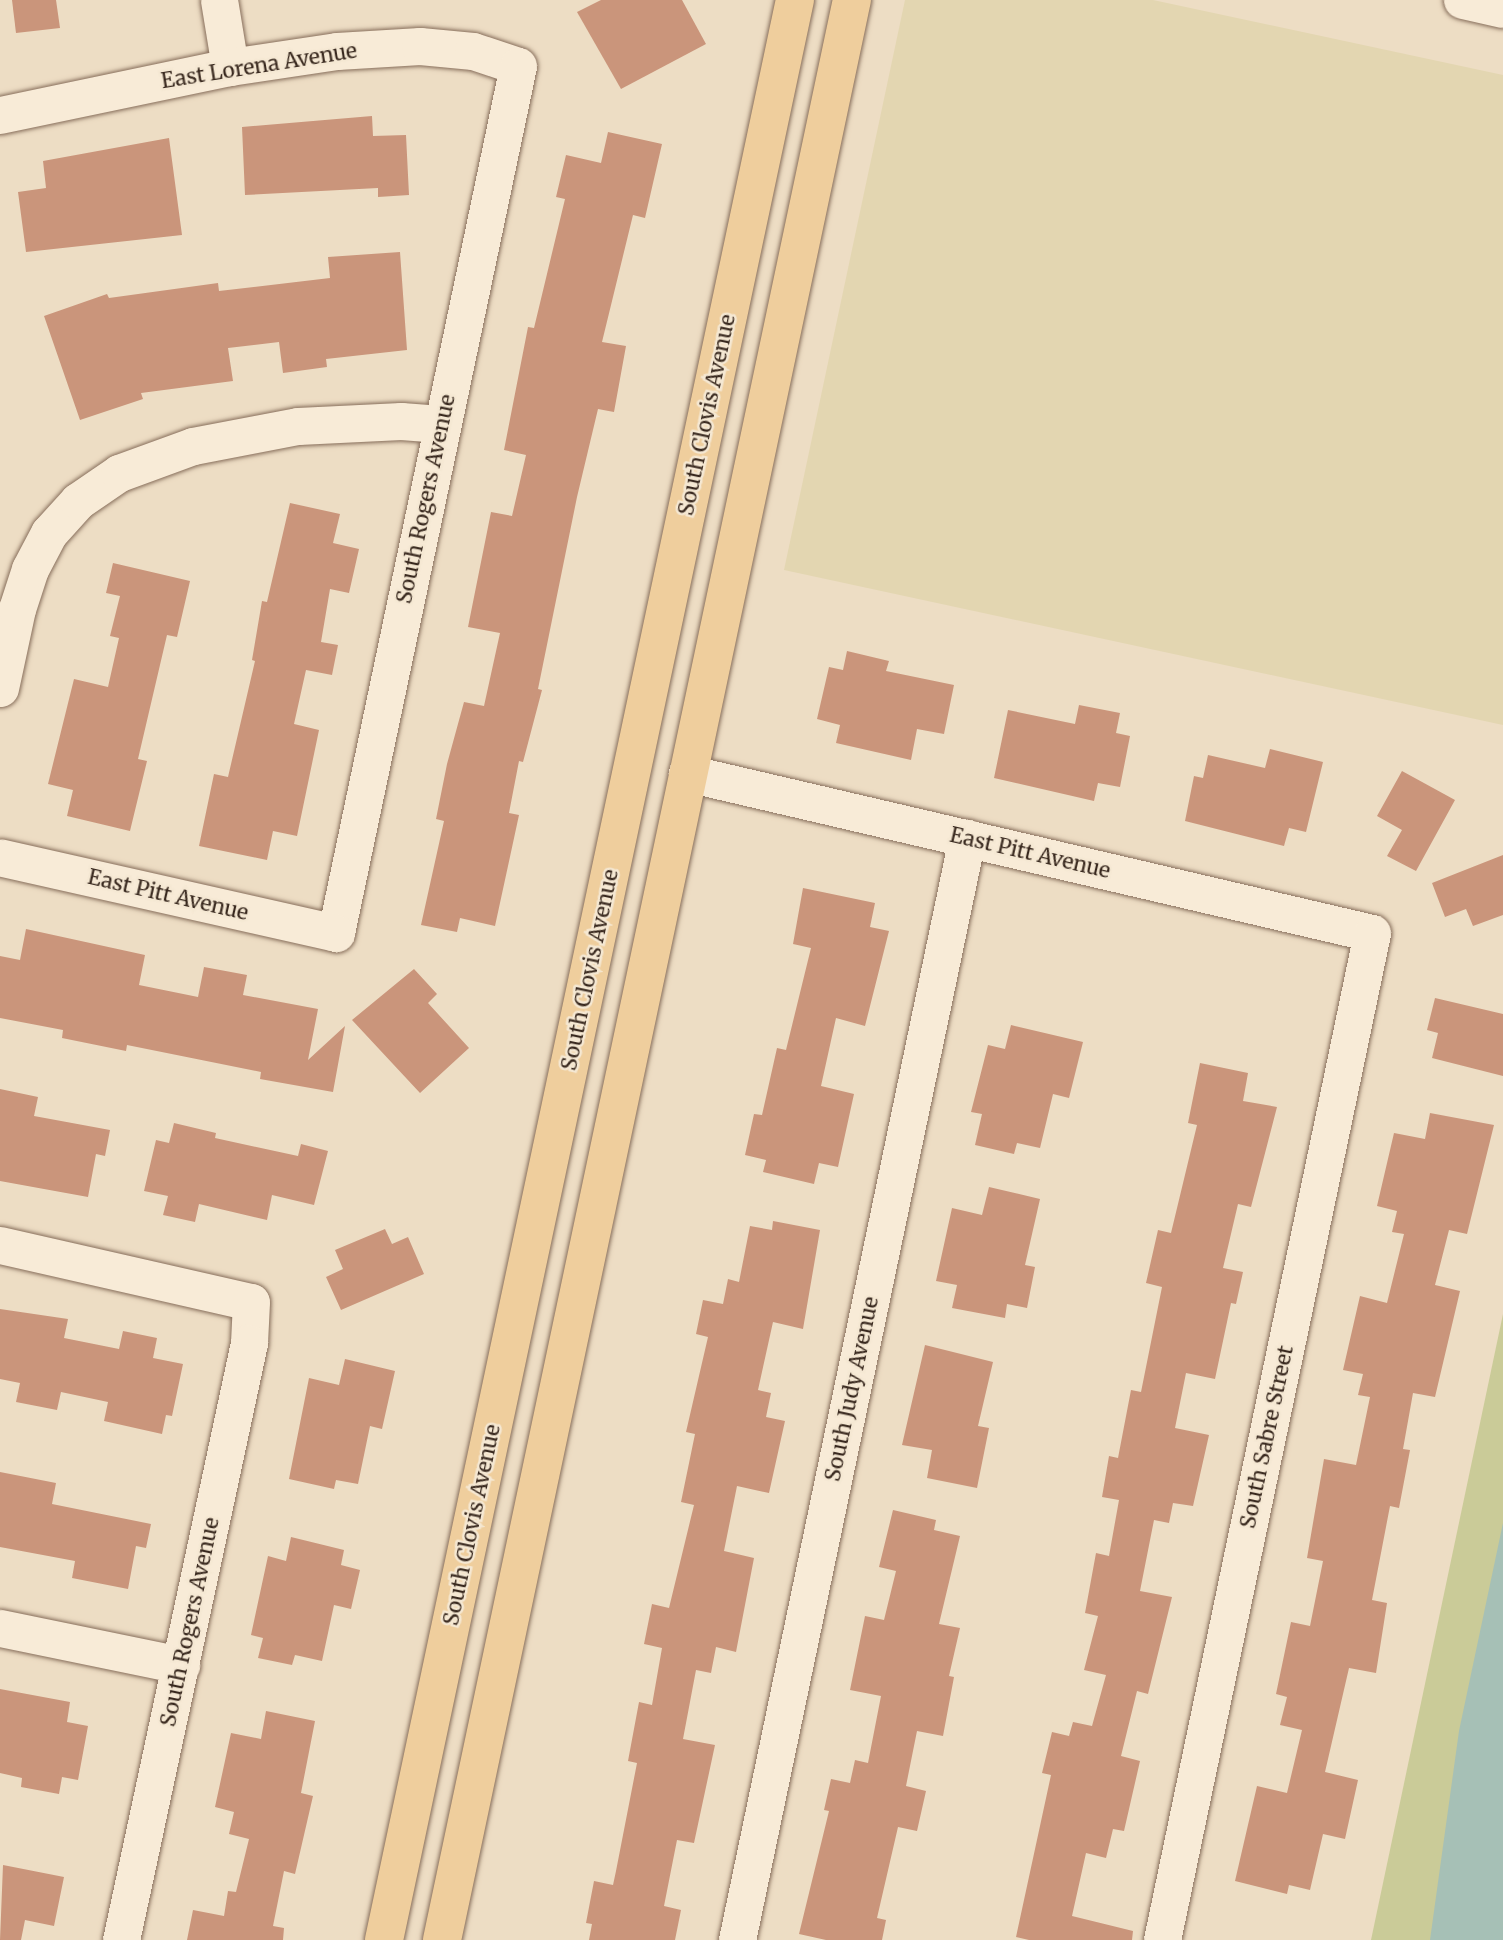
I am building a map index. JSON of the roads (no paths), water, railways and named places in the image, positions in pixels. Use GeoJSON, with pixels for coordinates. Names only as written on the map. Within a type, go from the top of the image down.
{"type":"FeatureCollection","features":[{"type":"Feature","properties":{"kind":"main road","name":"South Clovis Avenue"},"geometry":{"type":"LineString","coordinates":[[384,1940],[795,0]]}},
{"type":"Feature","properties":{"kind":"main road"},"geometry":{"type":"LineString","coordinates":[[442,1940],[852,0]]}},
{"type":"Feature","properties":{"kind":"main road"},"geometry":{"type":"LineString","coordinates":[[687,773],[672,765],[664,748],[699,552],[696,467]]}},
{"type":"Feature","properties":{"kind":"street"},"geometry":{"type":"LineString","coordinates":[[219,0],[230,67]]}},
{"type":"Feature","properties":{"kind":"street"},"geometry":{"type":"LineString","coordinates":[[1463,0],[1503,9]]}},
{"type":"Feature","properties":{"kind":"street","name":"East Lorena Avenue"},"geometry":{"type":"LineString","coordinates":[[0,114],[230,67],[337,51],[421,46],[473,51],[518,66]]}},
{"type":"Feature","properties":{"kind":"street","name":"South Rogers Avenue"},"geometry":{"type":"LineString","coordinates":[[336,933],[518,66]]}},
{"type":"Feature","properties":{"kind":"street"},"geometry":{"type":"LineString","coordinates":[[0,688],[17,608],[30,569],[49,533],[78,501],[119,473],[192,446],[298,426],[401,421],[441,424]]}},
{"type":"Feature","properties":{"kind":"street","name":"East Pitt Avenue"},"geometry":{"type":"LineString","coordinates":[[687,773],[1373,933]]}},
{"type":"Feature","properties":{"kind":"street","name":"South Judy Avenue"},"geometry":{"type":"LineString","coordinates":[[737,1940],[967,838]]}},
{"type":"Feature","properties":{"kind":"street","name":"East Pitt Avenue"},"geometry":{"type":"LineString","coordinates":[[0,857],[336,933]]}},
{"type":"Feature","properties":{"kind":"street","name":"South Sabre Street"},"geometry":{"type":"LineString","coordinates":[[1162,1940],[1373,933]]}},
{"type":"Feature","properties":{"kind":"street","name":"South Rogers Avenue"},"geometry":{"type":"LineString","coordinates":[[0,1245],[251,1302],[250,1343],[121,1940]]}},
{"type":"Feature","properties":{"kind":"street"},"geometry":{"type":"LineString","coordinates":[[0,1628],[181,1665]]}}]}
